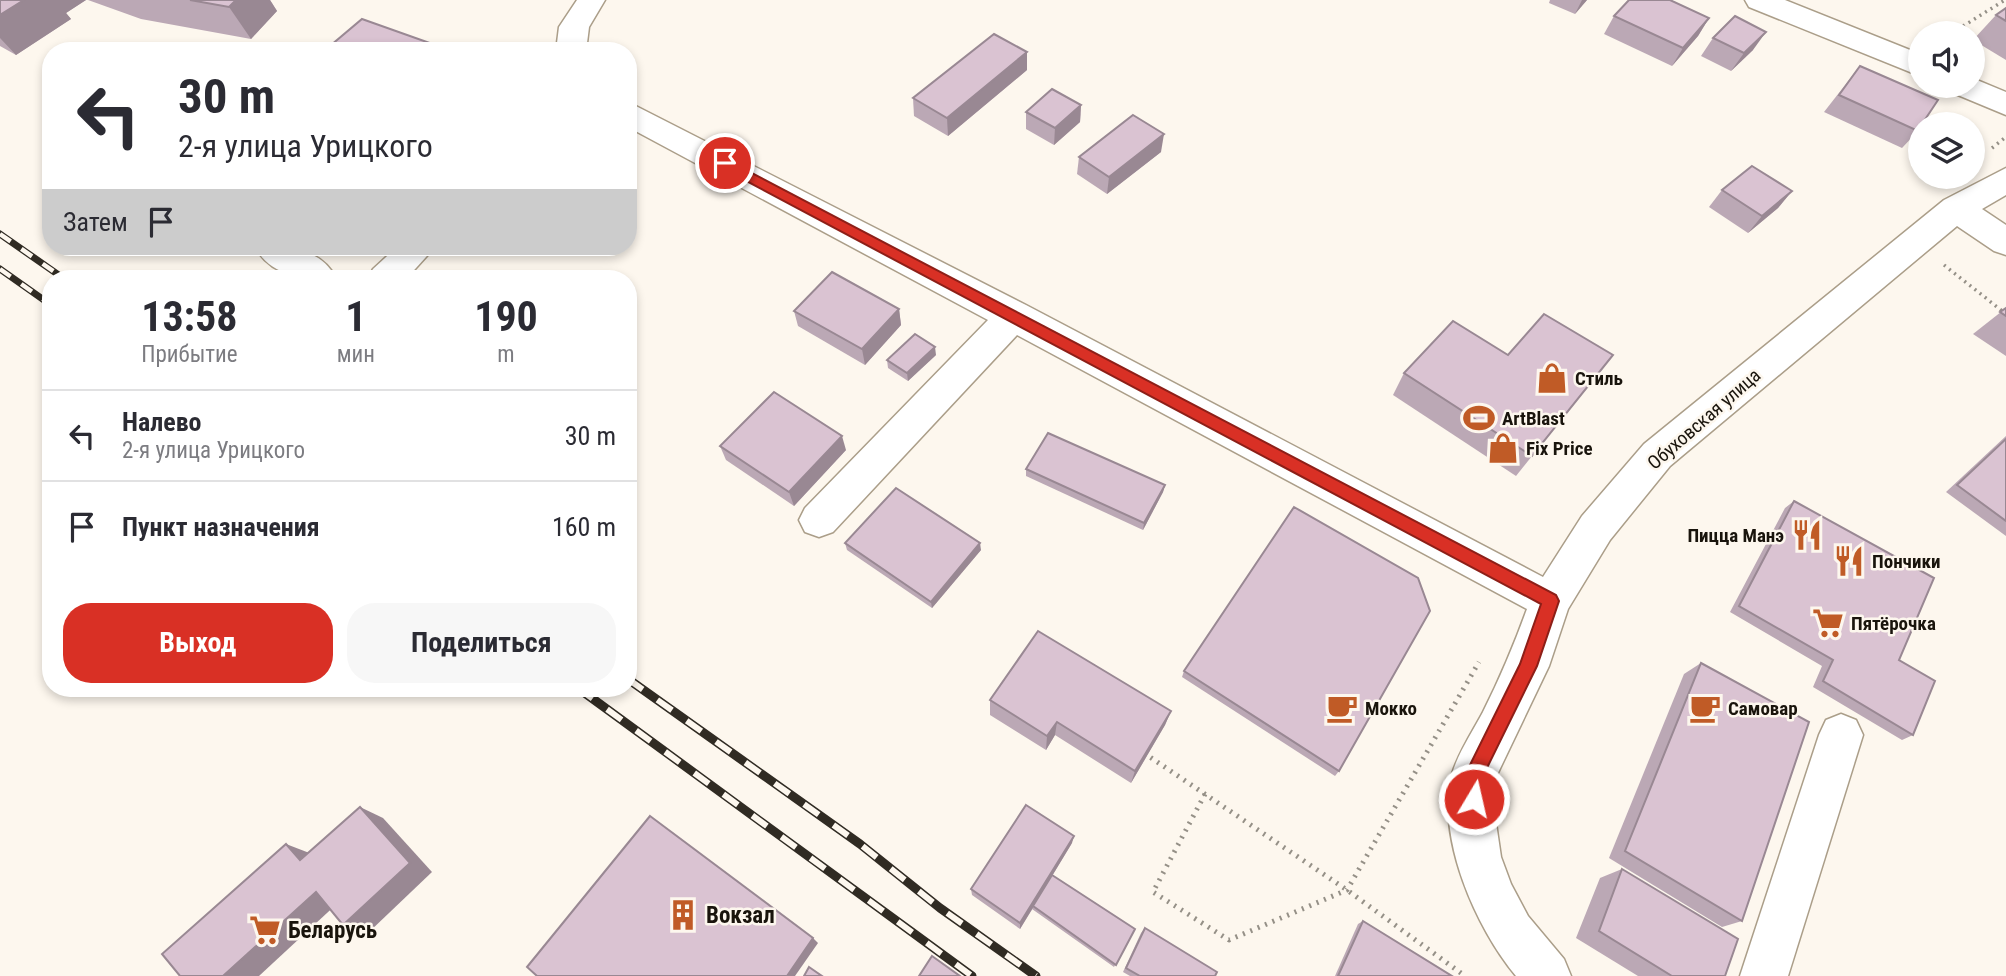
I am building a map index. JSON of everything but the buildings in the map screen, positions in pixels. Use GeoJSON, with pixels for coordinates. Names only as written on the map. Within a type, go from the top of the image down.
{"type":"FeatureCollection","features":[{"type":"Feature","properties":{"kind":"street"},"geometry":{"type":"LineString","coordinates":[[572,42],[575,27],[591,0]]}},
{"type":"Feature","properties":{"kind":"street"},"geometry":{"type":"LineString","coordinates":[[1767,2],[1908,61]]}},
{"type":"Feature","properties":{"kind":"street"},"geometry":{"type":"LineString","coordinates":[[1985,95],[2006,104]]}},
{"type":"Feature","properties":{"kind":"street"},"geometry":{"type":"LineString","coordinates":[[637,118],[1550,601]]}},
{"type":"Feature","properties":{"kind":"street","name":"Обуховская улица"},"geometry":{"type":"LineString","coordinates":[[1547,976],[1511,933],[1492,896],[1478,857],[1473,823],[1474,775],[1528,666],[1550,601],[1596,528],[1657,455],[1956,209],[2006,180]]}},
{"type":"Feature","properties":{"kind":"street"},"geometry":{"type":"LineString","coordinates":[[1956,209],[2006,242]]}},
{"type":"Feature","properties":{"kind":"street"},"geometry":{"type":"LineString","coordinates":[[286,256],[307,270]]}},
{"type":"Feature","properties":{"kind":"street"},"geometry":{"type":"LineString","coordinates":[[394,270],[408,256]]}},
{"type":"Feature","properties":{"kind":"street"},"geometry":{"type":"LineString","coordinates":[[819,520],[1014,315]]}},
{"type":"Feature","properties":{"kind":"street"},"geometry":{"type":"LineString","coordinates":[[1765,976],[1841,735]]}},
{"type":"Feature","properties":{"kind":"path"},"geometry":{"type":"LineString","coordinates":[[1971,21],[2005,0]]}},
{"type":"Feature","properties":{"kind":"path"},"geometry":{"type":"LineString","coordinates":[[1935,258],[2006,314]]}},
{"type":"Feature","properties":{"kind":"path"},"geometry":{"type":"LineString","coordinates":[[1205,794],[1153,892],[1229,940],[1347,890],[1482,657]]}},
{"type":"Feature","properties":{"kind":"path"},"geometry":{"type":"LineString","coordinates":[[1136,748],[1347,890],[1465,976]]}},
{"type":"Feature","properties":{"kind":"railway"},"geometry":{"type":"LineString","coordinates":[[0,234],[52,270]]}},
{"type":"Feature","properties":{"kind":"railway"},"geometry":{"type":"LineString","coordinates":[[0,269],[42,299]]}},
{"type":"Feature","properties":{"kind":"railway"},"geometry":{"type":"LineString","coordinates":[[637,685],[860,844],[940,908],[1036,976]]}},
{"type":"Feature","properties":{"kind":"railway"},"geometry":{"type":"LineString","coordinates":[[590,697],[972,976]]}},
{"type":"Feature","properties":{"kind":"place","name":"Стиль"},"geometry":{"type":"Point","coordinates":[1552,378]}},
{"type":"Feature","properties":{"kind":"place","name":"ArtBlast"},"geometry":{"type":"Point","coordinates":[1479,418]}},
{"type":"Feature","properties":{"kind":"place","name":"Fix Price"},"geometry":{"type":"Point","coordinates":[1503,448]}},
{"type":"Feature","properties":{"kind":"place","name":"Пицца Манэ"},"geometry":{"type":"Point","coordinates":[1807,535]}},
{"type":"Feature","properties":{"kind":"place","name":"Пончики"},"geometry":{"type":"Point","coordinates":[1849,561]}},
{"type":"Feature","properties":{"kind":"place","name":"Пятёрочка"},"geometry":{"type":"Point","coordinates":[1828,623]}},
{"type":"Feature","properties":{"kind":"place","name":"Мокко"},"geometry":{"type":"Point","coordinates":[1342,708]}},
{"type":"Feature","properties":{"kind":"place","name":"Самовар"},"geometry":{"type":"Point","coordinates":[1705,708]}},
{"type":"Feature","properties":{"kind":"place","name":"Вокзал"},"geometry":{"type":"Point","coordinates":[683,915]}},
{"type":"Feature","properties":{"kind":"place","name":"Беларусь"},"geometry":{"type":"Point","coordinates":[265,930]}},
{"type":"Feature","properties":{"kind":"route"},"geometry":{"type":"LineString","coordinates":[[725,163],[1550,601],[1528,666],[1474,775],[1474,799]]}}]}
